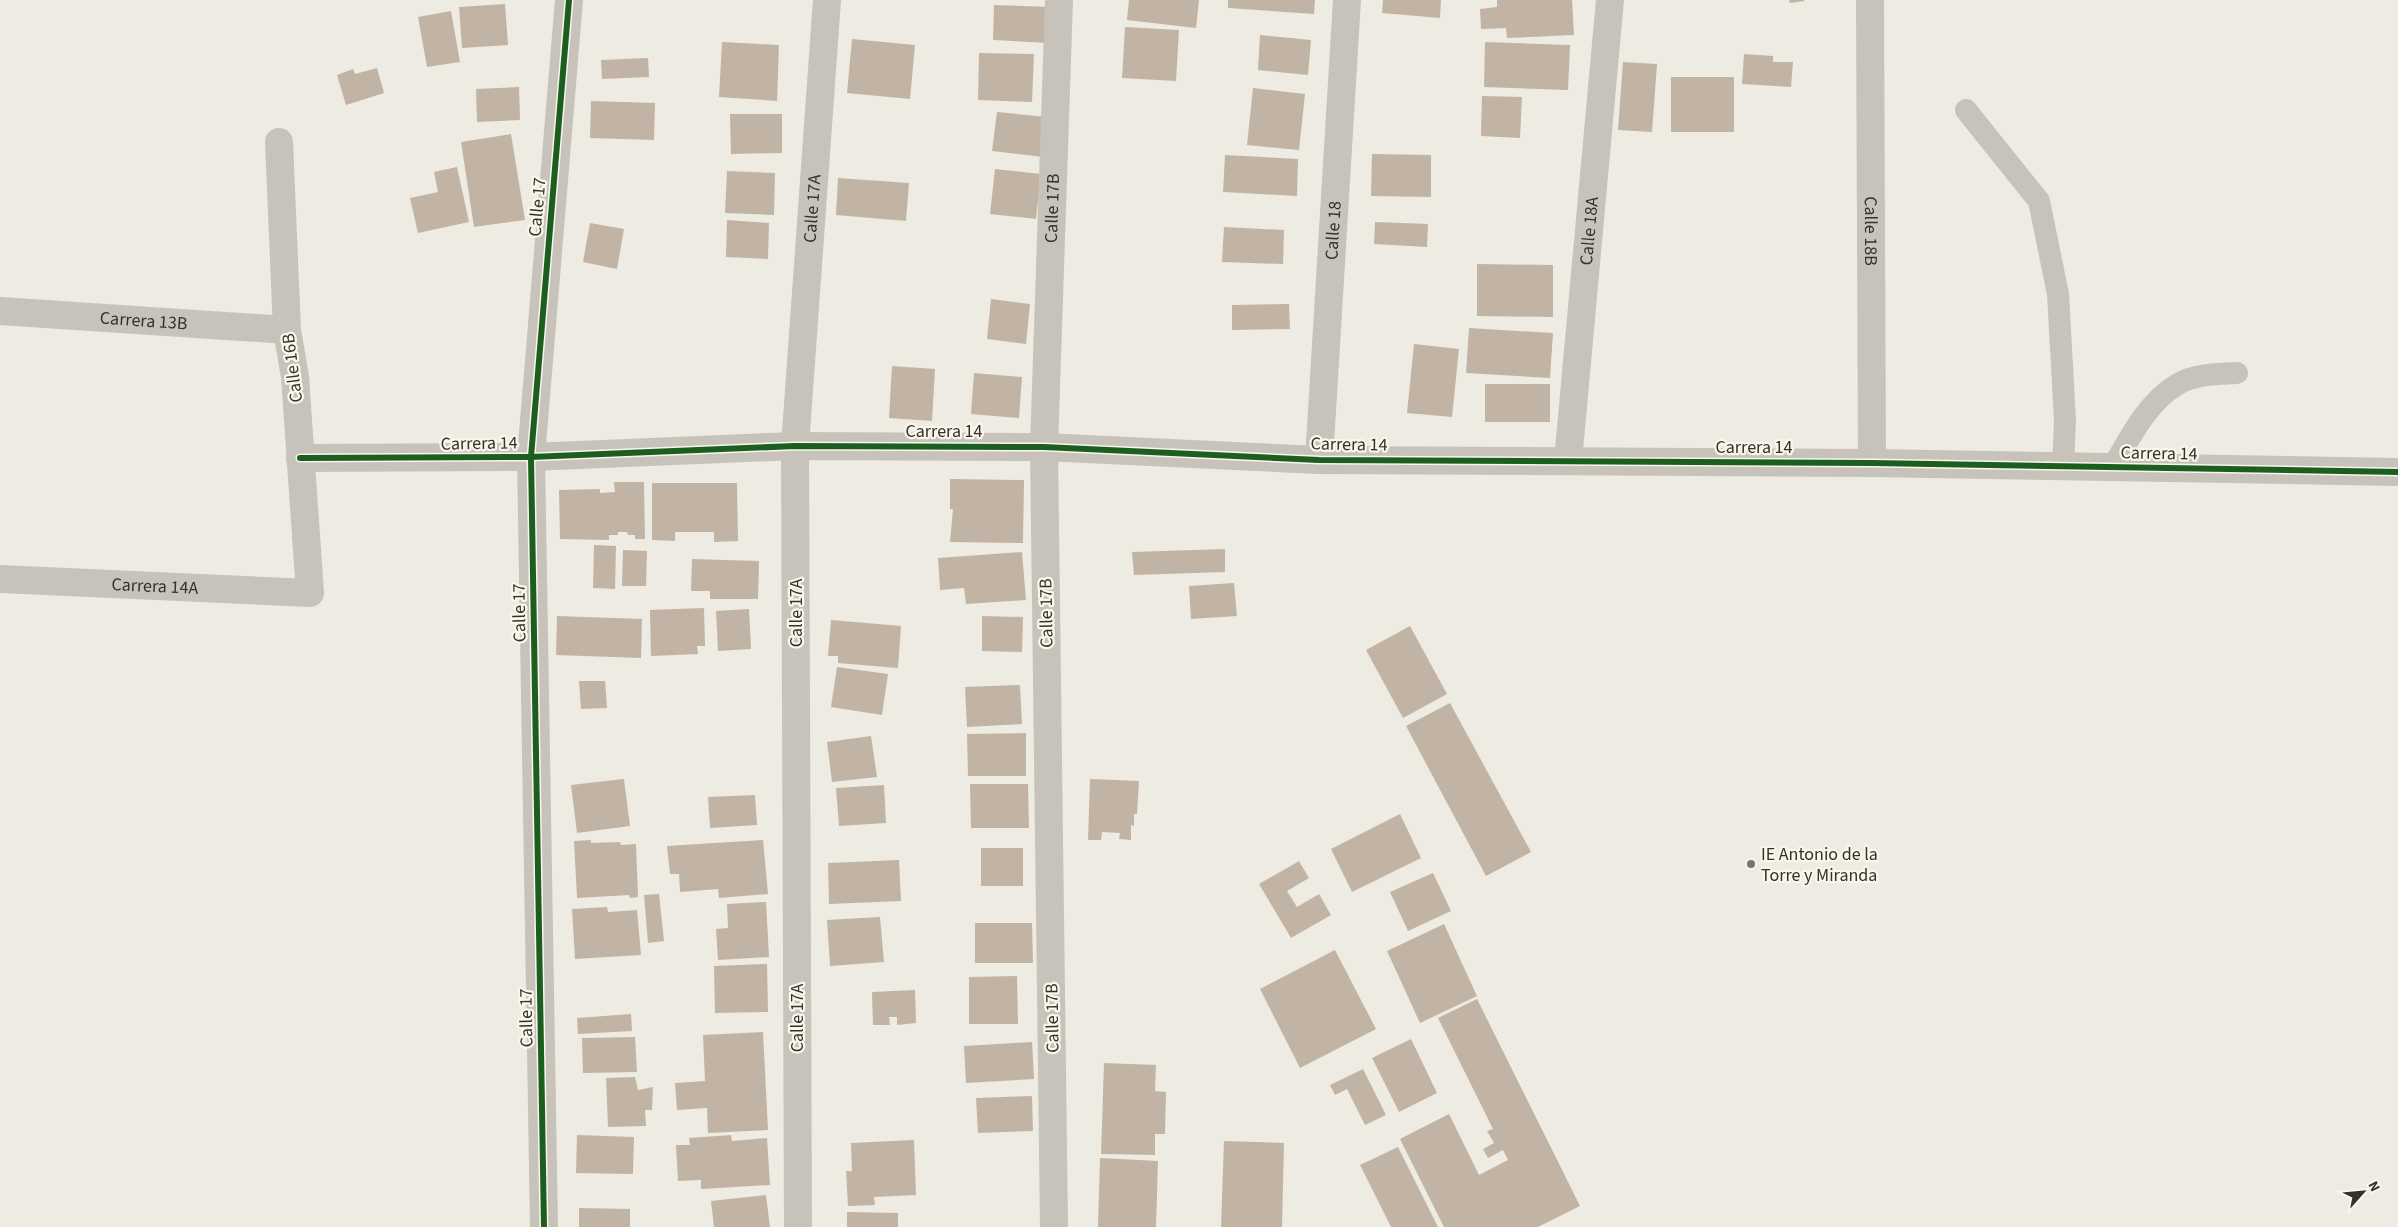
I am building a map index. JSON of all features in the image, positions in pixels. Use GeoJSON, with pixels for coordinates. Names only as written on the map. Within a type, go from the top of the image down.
{"type":"FeatureCollection","features":[{"type":"Feature","properties":{"kind":"street","name":"Calle 17"},"geometry":{"type":"LineString","coordinates":[[544,1227],[531,457],[569,0]]}},
{"type":"Feature","properties":{"kind":"street","name":"Calle 17A"},"geometry":{"type":"LineString","coordinates":[[798,1227],[795,446],[827,0]]}},
{"type":"Feature","properties":{"kind":"street","name":"Calle 17B"},"geometry":{"type":"LineString","coordinates":[[1054,1227],[1044,447],[1059,0]]}},
{"type":"Feature","properties":{"kind":"street","name":"Calle 18"},"geometry":{"type":"LineString","coordinates":[[1319,460],[1347,0]]}},
{"type":"Feature","properties":{"kind":"street","name":"Calle 18A"},"geometry":{"type":"LineString","coordinates":[[1568,461],[1610,0]]}},
{"type":"Feature","properties":{"kind":"street","name":"Calle 18B"},"geometry":{"type":"LineString","coordinates":[[1870,0],[1872,463]]}},
{"type":"Feature","properties":{"kind":"street","name":"Calle 16B"},"geometry":{"type":"LineString","coordinates":[[279,142],[287,330],[295,377],[310,593]]}},
{"type":"Feature","properties":{"kind":"street","name":"Carrera 13B"},"geometry":{"type":"LineString","coordinates":[[0,311],[287,330]]}},
{"type":"Feature","properties":{"kind":"street","name":"Carrera 14"},"geometry":{"type":"LineString","coordinates":[[300,458],[531,457],[795,446],[1044,447],[1319,460],[1872,463],[2398,472]]}},
{"type":"Feature","properties":{"kind":"street","name":"Carrera 14A"},"geometry":{"type":"LineString","coordinates":[[0,579],[310,593]]}},
{"type":"Feature","properties":{"kind":"lane"},"geometry":{"type":"LineString","coordinates":[[1966,110],[2039,201],[2058,294],[2065,420],[2063,466]]}},
{"type":"Feature","properties":{"kind":"lane"},"geometry":{"type":"LineString","coordinates":[[2112,468],[2149,409],[2178,384],[2211,374],[2238,373]]}},
{"type":"Feature","properties":{"kind":"building"},"geometry":{"type":"Polygon","coordinates":[[[1129,0],[1199,0],[1196,28],[1127,20],[1129,0]]]}},
{"type":"Feature","properties":{"kind":"building"},"geometry":{"type":"Polygon","coordinates":[[[1228,0],[1315,0],[1314,14],[1228,8],[1228,0]]]}},
{"type":"Feature","properties":{"kind":"building"},"geometry":{"type":"Polygon","coordinates":[[[1383,0],[1441,0],[1440,18],[1382,13],[1383,0]]]}},
{"type":"Feature","properties":{"kind":"building"},"geometry":{"type":"Polygon","coordinates":[[[1497,0],[1572,0],[1574,35],[1507,38],[1506,28],[1481,29],[1480,9],[1497,7],[1497,0]]]}},
{"type":"Feature","properties":{"kind":"building"},"geometry":{"type":"Polygon","coordinates":[[[1789,0],[1804,0],[1804,1],[1790,3],[1789,0]]]}},
{"type":"Feature","properties":{"kind":"building"},"geometry":{"type":"Polygon","coordinates":[[[505,4],[508,45],[462,48],[459,7],[505,4]]]}},
{"type":"Feature","properties":{"kind":"building"},"geometry":{"type":"Polygon","coordinates":[[[994,5],[1050,7],[1049,43],[993,40],[994,5]]]}},
{"type":"Feature","properties":{"kind":"building"},"geometry":{"type":"Polygon","coordinates":[[[451,11],[460,62],[427,67],[418,17],[451,11]]]}},
{"type":"Feature","properties":{"kind":"building"},"geometry":{"type":"Polygon","coordinates":[[[1125,27],[1179,30],[1176,81],[1122,78],[1125,27]]]}},
{"type":"Feature","properties":{"kind":"building"},"geometry":{"type":"Polygon","coordinates":[[[1260,35],[1311,40],[1308,75],[1258,70],[1260,35]]]}},
{"type":"Feature","properties":{"kind":"building"},"geometry":{"type":"Polygon","coordinates":[[[852,39],[915,45],[910,99],[847,93],[852,39]]]}},
{"type":"Feature","properties":{"kind":"building"},"geometry":{"type":"Polygon","coordinates":[[[722,42],[779,45],[777,101],[719,97],[722,42]]]}},
{"type":"Feature","properties":{"kind":"building"},"geometry":{"type":"Polygon","coordinates":[[[1485,42],[1570,45],[1568,90],[1484,87],[1485,42]]]}},
{"type":"Feature","properties":{"kind":"building"},"geometry":{"type":"Polygon","coordinates":[[[979,53],[1034,54],[1032,102],[978,100],[979,53]]]}},
{"type":"Feature","properties":{"kind":"building"},"geometry":{"type":"Polygon","coordinates":[[[1744,54],[1773,56],[1773,62],[1793,62],[1791,87],[1742,84],[1744,54]]]}},
{"type":"Feature","properties":{"kind":"building"},"geometry":{"type":"Polygon","coordinates":[[[648,58],[649,77],[602,79],[601,60],[648,58]]]}},
{"type":"Feature","properties":{"kind":"building"},"geometry":{"type":"Polygon","coordinates":[[[1623,62],[1657,64],[1652,132],[1618,130],[1623,62]]]}},
{"type":"Feature","properties":{"kind":"building"},"geometry":{"type":"Polygon","coordinates":[[[377,68],[384,93],[346,105],[337,75],[353,69],[355,74],[377,68]]]}},
{"type":"Feature","properties":{"kind":"building"},"geometry":{"type":"Polygon","coordinates":[[[1671,77],[1734,77],[1734,132],[1671,132],[1671,77]]]}},
{"type":"Feature","properties":{"kind":"building"},"geometry":{"type":"Polygon","coordinates":[[[519,87],[520,120],[477,122],[476,89],[519,87]]]}},
{"type":"Feature","properties":{"kind":"building"},"geometry":{"type":"Polygon","coordinates":[[[1253,88],[1305,94],[1299,150],[1247,145],[1253,88]]]}},
{"type":"Feature","properties":{"kind":"building"},"geometry":{"type":"Polygon","coordinates":[[[1482,96],[1522,97],[1520,138],[1481,136],[1482,96]]]}},
{"type":"Feature","properties":{"kind":"building"},"geometry":{"type":"Polygon","coordinates":[[[591,101],[655,103],[654,140],[590,138],[591,101]]]}},
{"type":"Feature","properties":{"kind":"building"},"geometry":{"type":"Polygon","coordinates":[[[997,112],[1047,117],[1043,157],[992,151],[997,112]]]}},
{"type":"Feature","properties":{"kind":"building"},"geometry":{"type":"Polygon","coordinates":[[[730,114],[782,114],[782,153],[731,154],[730,114]]]}},
{"type":"Feature","properties":{"kind":"building"},"geometry":{"type":"Polygon","coordinates":[[[511,134],[525,220],[474,227],[461,142],[511,134]]]}},
{"type":"Feature","properties":{"kind":"building"},"geometry":{"type":"Polygon","coordinates":[[[1372,154],[1431,155],[1431,197],[1371,196],[1372,154]]]}},
{"type":"Feature","properties":{"kind":"building"},"geometry":{"type":"Polygon","coordinates":[[[1225,155],[1298,159],[1297,196],[1223,192],[1225,155]]]}},
{"type":"Feature","properties":{"kind":"building"},"geometry":{"type":"Polygon","coordinates":[[[457,167],[469,222],[418,233],[410,198],[438,192],[434,172],[457,167]]]}},
{"type":"Feature","properties":{"kind":"building"},"geometry":{"type":"Polygon","coordinates":[[[995,169],[1041,174],[1036,219],[990,214],[995,169]]]}},
{"type":"Feature","properties":{"kind":"building"},"geometry":{"type":"Polygon","coordinates":[[[727,171],[775,173],[774,215],[725,213],[727,171]]]}},
{"type":"Feature","properties":{"kind":"building"},"geometry":{"type":"Polygon","coordinates":[[[838,178],[909,183],[906,221],[836,215],[838,178]]]}},
{"type":"Feature","properties":{"kind":"building"},"geometry":{"type":"Polygon","coordinates":[[[727,220],[769,223],[768,259],[726,257],[727,220]]]}},
{"type":"Feature","properties":{"kind":"building"},"geometry":{"type":"Polygon","coordinates":[[[1375,222],[1428,224],[1427,247],[1374,244],[1375,222]]]}},
{"type":"Feature","properties":{"kind":"building"},"geometry":{"type":"Polygon","coordinates":[[[590,223],[624,229],[617,269],[583,262],[590,223]]]}},
{"type":"Feature","properties":{"kind":"building"},"geometry":{"type":"Polygon","coordinates":[[[1224,227],[1284,230],[1283,264],[1222,262],[1224,227]]]}},
{"type":"Feature","properties":{"kind":"building"},"geometry":{"type":"Polygon","coordinates":[[[1477,264],[1553,265],[1553,317],[1477,316],[1477,264]]]}},
{"type":"Feature","properties":{"kind":"building"},"geometry":{"type":"Polygon","coordinates":[[[991,299],[1030,304],[1026,344],[987,339],[991,299]]]}},
{"type":"Feature","properties":{"kind":"building"},"geometry":{"type":"Polygon","coordinates":[[[1289,304],[1290,329],[1232,330],[1232,305],[1289,304]]]}},
{"type":"Feature","properties":{"kind":"building"},"geometry":{"type":"Polygon","coordinates":[[[1469,328],[1553,333],[1550,378],[1466,373],[1469,328]]]}},
{"type":"Feature","properties":{"kind":"building"},"geometry":{"type":"Polygon","coordinates":[[[1414,344],[1459,349],[1452,417],[1407,413],[1414,344]]]}},
{"type":"Feature","properties":{"kind":"building"},"geometry":{"type":"Polygon","coordinates":[[[892,366],[935,369],[932,421],[889,418],[892,366]]]}},
{"type":"Feature","properties":{"kind":"building"},"geometry":{"type":"Polygon","coordinates":[[[974,373],[1022,377],[1019,418],[971,414],[974,373]]]}},
{"type":"Feature","properties":{"kind":"building"},"geometry":{"type":"Polygon","coordinates":[[[1485,384],[1550,384],[1550,422],[1485,422],[1485,384]]]}},
{"type":"Feature","properties":{"kind":"building"},"geometry":{"type":"Polygon","coordinates":[[[950,479],[1024,480],[1023,543],[950,542],[953,509],[950,509],[950,479]]]}},
{"type":"Feature","properties":{"kind":"building"},"geometry":{"type":"Polygon","coordinates":[[[614,482],[644,482],[645,539],[635,539],[635,535],[628,535],[627,532],[618,532],[618,535],[609,535],[609,540],[560,539],[559,490],[600,489],[600,493],[615,492],[614,482]]]}},
{"type":"Feature","properties":{"kind":"building"},"geometry":{"type":"Polygon","coordinates":[[[652,483],[737,483],[738,541],[714,542],[714,532],[675,532],[675,541],[652,540],[652,483]]]}},
{"type":"Feature","properties":{"kind":"building"},"geometry":{"type":"Polygon","coordinates":[[[594,545],[616,546],[615,589],[593,588],[594,545]]]}},
{"type":"Feature","properties":{"kind":"building"},"geometry":{"type":"Polygon","coordinates":[[[1225,549],[1225,572],[1134,575],[1132,552],[1225,549]]]}},
{"type":"Feature","properties":{"kind":"building"},"geometry":{"type":"Polygon","coordinates":[[[623,550],[647,551],[646,586],[622,586],[623,550]]]}},
{"type":"Feature","properties":{"kind":"building"},"geometry":{"type":"Polygon","coordinates":[[[1022,552],[1026,600],[966,604],[964,588],[940,590],[938,558],[1022,552]]]}},
{"type":"Feature","properties":{"kind":"building"},"geometry":{"type":"Polygon","coordinates":[[[692,559],[759,561],[758,599],[710,599],[710,591],[691,591],[692,559]]]}},
{"type":"Feature","properties":{"kind":"building"},"geometry":{"type":"Polygon","coordinates":[[[1234,583],[1237,616],[1191,619],[1189,586],[1234,583]]]}},
{"type":"Feature","properties":{"kind":"building"},"geometry":{"type":"Polygon","coordinates":[[[704,608],[705,646],[697,646],[698,654],[651,656],[650,610],[704,608]]]}},
{"type":"Feature","properties":{"kind":"building"},"geometry":{"type":"Polygon","coordinates":[[[749,609],[751,649],[718,651],[716,611],[749,609]]]}},
{"type":"Feature","properties":{"kind":"building"},"geometry":{"type":"Polygon","coordinates":[[[557,616],[642,619],[641,658],[556,655],[557,616]]]}},
{"type":"Feature","properties":{"kind":"building"},"geometry":{"type":"Polygon","coordinates":[[[982,616],[1023,617],[1022,652],[982,651],[982,616]]]}},
{"type":"Feature","properties":{"kind":"building"},"geometry":{"type":"Polygon","coordinates":[[[831,620],[901,626],[898,668],[838,663],[838,656],[828,656],[831,620]]]}},
{"type":"Feature","properties":{"kind":"building"},"geometry":{"type":"Polygon","coordinates":[[[1410,626],[1447,694],[1403,718],[1366,650],[1410,626]]]}},
{"type":"Feature","properties":{"kind":"building"},"geometry":{"type":"Polygon","coordinates":[[[837,667],[888,674],[882,715],[831,707],[837,667]]]}},
{"type":"Feature","properties":{"kind":"building"},"geometry":{"type":"Polygon","coordinates":[[[579,681],[605,681],[607,708],[581,709],[579,681]]]}},
{"type":"Feature","properties":{"kind":"building"},"geometry":{"type":"Polygon","coordinates":[[[1020,685],[1022,724],[967,727],[965,687],[1020,685]]]}},
{"type":"Feature","properties":{"kind":"building"},"geometry":{"type":"Polygon","coordinates":[[[1450,703],[1531,852],[1486,876],[1406,726],[1450,703]]]}},
{"type":"Feature","properties":{"kind":"building"},"geometry":{"type":"Polygon","coordinates":[[[1026,733],[1026,776],[968,776],[967,734],[1026,733]]]}},
{"type":"Feature","properties":{"kind":"building"},"geometry":{"type":"Polygon","coordinates":[[[871,736],[877,777],[832,782],[827,742],[871,736]]]}},
{"type":"Feature","properties":{"kind":"building"},"geometry":{"type":"Polygon","coordinates":[[[624,779],[630,826],[577,833],[571,785],[624,779]]]}},
{"type":"Feature","properties":{"kind":"building"},"geometry":{"type":"Polygon","coordinates":[[[1090,779],[1139,781],[1137,814],[1134,814],[1134,826],[1131,825],[1131,840],[1119,839],[1120,833],[1102,832],[1101,840],[1088,840],[1090,779]]]}},
{"type":"Feature","properties":{"kind":"building"},"geometry":{"type":"Polygon","coordinates":[[[970,784],[1028,784],[1029,828],[971,828],[970,784]]]}},
{"type":"Feature","properties":{"kind":"building"},"geometry":{"type":"Polygon","coordinates":[[[884,785],[886,823],[839,826],[836,788],[884,785]]]}},
{"type":"Feature","properties":{"kind":"building"},"geometry":{"type":"Polygon","coordinates":[[[755,795],[757,825],[710,828],[708,797],[755,795]]]}},
{"type":"Feature","properties":{"kind":"building"},"geometry":{"type":"Polygon","coordinates":[[[1400,814],[1421,858],[1352,892],[1331,849],[1400,814]]]}},
{"type":"Feature","properties":{"kind":"building"},"geometry":{"type":"Polygon","coordinates":[[[591,840],[591,843],[620,842],[621,845],[636,844],[638,897],[630,898],[629,895],[577,898],[574,841],[591,840]]]}},
{"type":"Feature","properties":{"kind":"building"},"geometry":{"type":"Polygon","coordinates":[[[763,840],[768,894],[719,898],[718,889],[680,892],[679,874],[670,874],[667,846],[763,840]]]}},
{"type":"Feature","properties":{"kind":"building"},"geometry":{"type":"Polygon","coordinates":[[[981,848],[1023,848],[1023,886],[981,886],[981,848]]]}},
{"type":"Feature","properties":{"kind":"building"},"geometry":{"type":"Polygon","coordinates":[[[899,860],[901,901],[829,904],[828,863],[899,860]]]}},
{"type":"Feature","properties":{"kind":"building"},"geometry":{"type":"Polygon","coordinates":[[[1299,861],[1309,878],[1287,891],[1297,907],[1319,894],[1331,915],[1291,938],[1259,884],[1299,861]]]}},
{"type":"Feature","properties":{"kind":"building"},"geometry":{"type":"Polygon","coordinates":[[[1433,873],[1451,911],[1408,931],[1390,892],[1433,873]]]}},
{"type":"Feature","properties":{"kind":"building"},"geometry":{"type":"Polygon","coordinates":[[[659,894],[664,941],[648,943],[644,895],[659,894]]]}},
{"type":"Feature","properties":{"kind":"building"},"geometry":{"type":"Polygon","coordinates":[[[766,902],[769,957],[718,960],[716,929],[728,928],[727,904],[766,902]]]}},
{"type":"Feature","properties":{"kind":"building"},"geometry":{"type":"Polygon","coordinates":[[[607,907],[608,912],[637,910],[641,955],[575,959],[572,909],[607,907]]]}},
{"type":"Feature","properties":{"kind":"building"},"geometry":{"type":"Polygon","coordinates":[[[880,917],[884,962],[830,966],[827,920],[880,917]]]}},
{"type":"Feature","properties":{"kind":"building"},"geometry":{"type":"Polygon","coordinates":[[[975,923],[1032,923],[1033,963],[975,963],[975,923]]]}},
{"type":"Feature","properties":{"kind":"building"},"geometry":{"type":"Polygon","coordinates":[[[1444,924],[1477,996],[1420,1023],[1387,951],[1444,924]]]}},
{"type":"Feature","properties":{"kind":"building"},"geometry":{"type":"Polygon","coordinates":[[[1335,950],[1376,1029],[1300,1068],[1260,989],[1335,950]]]}},
{"type":"Feature","properties":{"kind":"building"},"geometry":{"type":"Polygon","coordinates":[[[767,964],[768,1012],[715,1013],[714,966],[767,964]]]}},
{"type":"Feature","properties":{"kind":"building"},"geometry":{"type":"Polygon","coordinates":[[[1017,976],[1018,1024],[969,1024],[969,977],[1017,976]]]}},
{"type":"Feature","properties":{"kind":"building"},"geometry":{"type":"Polygon","coordinates":[[[915,990],[916,1023],[897,1025],[897,1017],[889,1017],[890,1025],[873,1025],[872,992],[915,990]]]}},
{"type":"Feature","properties":{"kind":"building"},"geometry":{"type":"Polygon","coordinates":[[[1477,999],[1580,1206],[1538,1227],[1444,1227],[1400,1139],[1449,1114],[1479,1175],[1508,1160],[1503,1150],[1488,1158],[1483,1149],[1494,1143],[1487,1131],[1493,1129],[1438,1018],[1477,999]]]}},
{"type":"Feature","properties":{"kind":"building"},"geometry":{"type":"Polygon","coordinates":[[[631,1014],[632,1031],[578,1034],[577,1018],[631,1014]]]}},
{"type":"Feature","properties":{"kind":"building"},"geometry":{"type":"Polygon","coordinates":[[[763,1032],[768,1130],[708,1133],[707,1108],[677,1110],[675,1083],[705,1081],[703,1035],[763,1032]]]}},
{"type":"Feature","properties":{"kind":"building"},"geometry":{"type":"Polygon","coordinates":[[[635,1037],[637,1072],[583,1073],[582,1038],[635,1037]]]}},
{"type":"Feature","properties":{"kind":"building"},"geometry":{"type":"Polygon","coordinates":[[[1411,1039],[1437,1093],[1399,1112],[1372,1058],[1411,1039]]]}},
{"type":"Feature","properties":{"kind":"building"},"geometry":{"type":"Polygon","coordinates":[[[1032,1042],[1034,1079],[966,1083],[964,1046],[1032,1042]]]}},
{"type":"Feature","properties":{"kind":"building"},"geometry":{"type":"Polygon","coordinates":[[[1104,1063],[1156,1065],[1155,1091],[1166,1092],[1165,1134],[1155,1134],[1155,1155],[1101,1154],[1104,1063]]]}},
{"type":"Feature","properties":{"kind":"building"},"geometry":{"type":"Polygon","coordinates":[[[1363,1069],[1386,1115],[1365,1125],[1347,1089],[1335,1095],[1330,1085],[1363,1069]]]}},
{"type":"Feature","properties":{"kind":"building"},"geometry":{"type":"Polygon","coordinates":[[[635,1077],[638,1090],[653,1087],[652,1110],[645,1110],[646,1126],[608,1127],[606,1078],[635,1077]]]}},
{"type":"Feature","properties":{"kind":"building"},"geometry":{"type":"Polygon","coordinates":[[[1032,1096],[1033,1131],[978,1133],[976,1098],[1032,1096]]]}},
{"type":"Feature","properties":{"kind":"building"},"geometry":{"type":"Polygon","coordinates":[[[577,1135],[634,1137],[633,1174],[576,1173],[577,1135]]]}},
{"type":"Feature","properties":{"kind":"building"},"geometry":{"type":"Polygon","coordinates":[[[731,1135],[732,1141],[767,1138],[770,1185],[701,1189],[701,1180],[678,1181],[676,1145],[690,1145],[689,1138],[731,1135]]]}},
{"type":"Feature","properties":{"kind":"building"},"geometry":{"type":"Polygon","coordinates":[[[914,1140],[916,1195],[874,1197],[875,1205],[848,1206],[846,1171],[852,1171],[851,1143],[914,1140]]]}},
{"type":"Feature","properties":{"kind":"building"},"geometry":{"type":"Polygon","coordinates":[[[1224,1141],[1284,1143],[1282,1227],[1221,1227],[1224,1141]]]}},
{"type":"Feature","properties":{"kind":"building"},"geometry":{"type":"Polygon","coordinates":[[[1398,1147],[1438,1227],[1391,1227],[1360,1165],[1398,1147]]]}},
{"type":"Feature","properties":{"kind":"building"},"geometry":{"type":"Polygon","coordinates":[[[1100,1158],[1158,1161],[1156,1227],[1098,1227],[1100,1158]]]}},
{"type":"Feature","properties":{"kind":"building"},"geometry":{"type":"Polygon","coordinates":[[[766,1195],[770,1227],[714,1227],[711,1201],[766,1195]]]}},
{"type":"Feature","properties":{"kind":"building"},"geometry":{"type":"Polygon","coordinates":[[[579,1208],[630,1209],[630,1227],[579,1227],[579,1208]]]}},
{"type":"Feature","properties":{"kind":"building"},"geometry":{"type":"Polygon","coordinates":[[[847,1212],[898,1213],[898,1227],[847,1227],[847,1212]]]}},
{"type":"Feature","properties":{"kind":"cycle path"},"geometry":{"type":"LineString","coordinates":[[544,1227],[531,457],[569,0]]}},
{"type":"Feature","properties":{"kind":"cycle path"},"geometry":{"type":"LineString","coordinates":[[300,458],[531,457],[795,446],[1044,447],[1319,460],[1872,463],[2398,472]]}},
{"type":"Feature","properties":{"kind":"place","name":"IE Antonio de la Torre y Miranda"},"geometry":{"type":"Point","coordinates":[1751,864]}}]}
